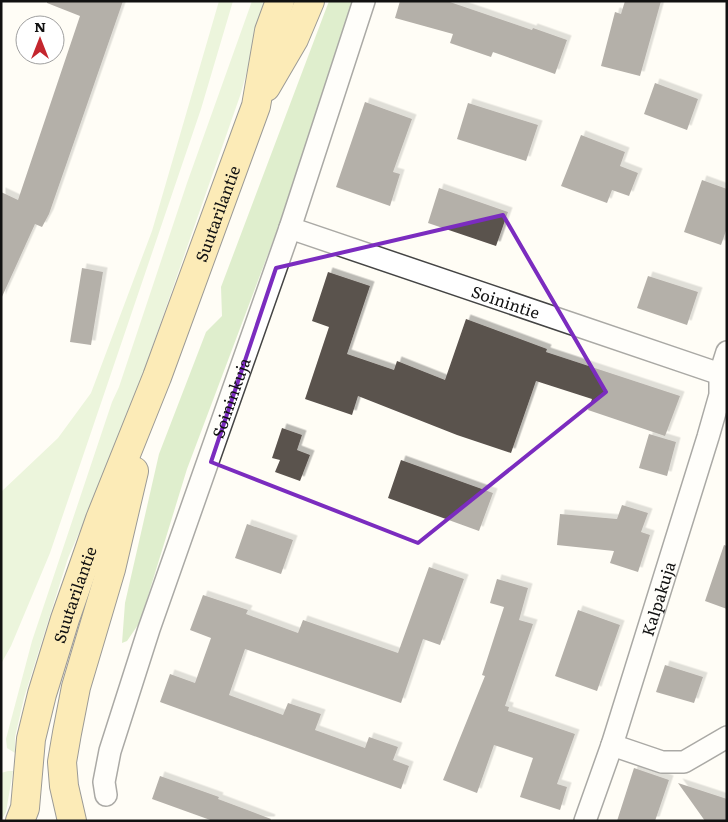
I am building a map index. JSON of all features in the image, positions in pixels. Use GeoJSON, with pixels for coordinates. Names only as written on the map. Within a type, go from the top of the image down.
{"type":"FeatureCollection","features":[{"type":"Feature","properties":{"kind":"main road","name":"Suutarilantie"},"geometry":{"type":"LineString","coordinates":[[256,106],[270,31],[280,1]]}},
{"type":"Feature","properties":{"kind":"main road","name":"Suutarilantie"},"geometry":{"type":"LineString","coordinates":[[20,821],[25,808],[31,739],[42,694],[62,628],[100,519],[157,377],[256,106],[294,39],[310,1]]}},
{"type":"Feature","properties":{"kind":"main road","name":"Suutarilantie"},"geometry":{"type":"LineString","coordinates":[[72,821],[64,786],[62,762],[67,733],[76,687],[111,569],[157,377]]}},
{"type":"Feature","properties":{"kind":"street","name":"Soininkuja"},"geometry":{"type":"LineString","coordinates":[[106,795],[104,782],[110,751],[149,629],[290,228],[364,1]]}},
{"type":"Feature","properties":{"kind":"street","name":"Soinintie"},"geometry":{"type":"LineString","coordinates":[[290,228],[720,374]]}},
{"type":"Feature","properties":{"kind":"street","name":"Kalpakuja"},"geometry":{"type":"LineString","coordinates":[[585,821],[612,745],[708,438],[720,395],[720,374],[727,352]]}},
{"type":"Feature","properties":{"kind":"street"},"geometry":{"type":"LineString","coordinates":[[612,745],[662,762],[684,762],[727,736]]}},
{"type":"Feature","properties":{"kind":"highlighted area"},"geometry":{"type":"Polygon","coordinates":[[[503,215],[606,392],[418,543],[211,462],[276,268],[503,215]]]}},
{"type":"Feature","properties":{"kind":"green space"},"geometry":{"type":"Polygon","coordinates":[[[219,1],[233,1],[201,109],[50,553],[11,646],[1,664],[1,492],[58,438],[91,393],[152,231],[219,1]]]}},
{"type":"Feature","properties":{"kind":"green space"},"geometry":{"type":"Polygon","coordinates":[[[252,1],[266,1],[241,93],[106,479],[86,517],[68,558],[24,698],[15,737],[15,753],[7,748],[6,739],[32,641],[187,183],[252,1]]]}},
{"type":"Feature","properties":{"kind":"green space"},"geometry":{"type":"Polygon","coordinates":[[[329,1],[357,1],[285,209],[187,469],[140,622],[127,641],[122,643],[125,603],[159,454],[206,332],[222,316],[221,287],[329,1]]]}},
{"type":"Feature","properties":{"kind":"green space"},"geometry":{"type":"Polygon","coordinates":[[[13,771],[6,812],[1,821],[1,773],[13,771]]]}},
{"type":"Feature","properties":{"kind":"building"},"geometry":{"type":"Polygon","coordinates":[[[47,1],[123,1],[49,214],[42,227],[35,224],[1,299],[1,192],[18,200],[80,16],[47,3],[47,1]]]}},
{"type":"Feature","properties":{"kind":"building"},"geometry":{"type":"Polygon","coordinates":[[[400,1],[447,1],[567,40],[555,74],[493,52],[491,57],[450,43],[453,34],[395,18],[400,1]]]}},
{"type":"Feature","properties":{"kind":"building"},"geometry":{"type":"Polygon","coordinates":[[[625,1],[661,1],[640,76],[601,66],[615,12],[621,14],[625,1]]]}},
{"type":"Feature","properties":{"kind":"building"},"geometry":{"type":"Polygon","coordinates":[[[655,83],[698,99],[687,130],[644,114],[655,83]]]}},
{"type":"Feature","properties":{"kind":"building"},"geometry":{"type":"Polygon","coordinates":[[[365,102],[412,119],[393,172],[400,174],[390,206],[336,187],[365,102]]]}},
{"type":"Feature","properties":{"kind":"building"},"geometry":{"type":"Polygon","coordinates":[[[468,103],[538,125],[526,161],[457,139],[468,103]]]}},
{"type":"Feature","properties":{"kind":"building"},"geometry":{"type":"Polygon","coordinates":[[[581,135],[625,152],[620,166],[638,173],[629,196],[612,190],[607,203],[561,186],[581,135]]]}},
{"type":"Feature","properties":{"kind":"building"},"geometry":{"type":"Polygon","coordinates":[[[702,180],[727,189],[727,228],[721,245],[684,232],[702,180]]]}},
{"type":"Feature","properties":{"kind":"building"},"geometry":{"type":"Polygon","coordinates":[[[439,188],[508,212],[496,246],[428,223],[439,188]]]}},
{"type":"Feature","properties":{"kind":"building"},"geometry":{"type":"Polygon","coordinates":[[[82,268],[103,272],[91,345],[70,342],[82,268]]]}},
{"type":"Feature","properties":{"kind":"building"},"geometry":{"type":"Polygon","coordinates":[[[328,272],[370,286],[347,354],[394,370],[397,361],[445,380],[466,319],[547,349],[546,352],[680,396],[665,436],[588,410],[592,399],[536,381],[511,453],[457,435],[358,396],[352,415],[305,399],[329,327],[312,321],[328,272]]]}},
{"type":"Feature","properties":{"kind":"building"},"geometry":{"type":"Polygon","coordinates":[[[648,276],[698,292],[687,325],[637,308],[648,276]]]}},
{"type":"Feature","properties":{"kind":"building"},"geometry":{"type":"Polygon","coordinates":[[[282,428],[302,435],[297,450],[310,455],[300,481],[275,472],[280,460],[272,458],[282,428]]]}},
{"type":"Feature","properties":{"kind":"building"},"geometry":{"type":"Polygon","coordinates":[[[649,434],[676,442],[667,476],[639,468],[649,434]]]}},
{"type":"Feature","properties":{"kind":"building"},"geometry":{"type":"Polygon","coordinates":[[[401,460],[493,493],[479,531],[388,498],[401,460]]]}},
{"type":"Feature","properties":{"kind":"building"},"geometry":{"type":"Polygon","coordinates":[[[622,505],[648,513],[641,532],[650,535],[638,572],[610,563],[614,551],[557,545],[560,514],[617,519],[622,505]]]}},
{"type":"Feature","properties":{"kind":"building"},"geometry":{"type":"Polygon","coordinates":[[[247,524],[293,540],[281,574],[235,558],[247,524]]]}},
{"type":"Feature","properties":{"kind":"building"},"geometry":{"type":"Polygon","coordinates":[[[724,545],[727,546],[727,609],[705,601],[724,545]]]}},
{"type":"Feature","properties":{"kind":"building"},"geometry":{"type":"Polygon","coordinates":[[[429,567],[464,579],[440,645],[423,639],[401,703],[245,649],[229,695],[283,715],[288,703],[321,714],[315,730],[365,748],[369,737],[398,747],[393,760],[409,766],[401,789],[160,702],[170,674],[195,683],[211,638],[190,630],[203,595],[248,610],[246,614],[298,633],[303,620],[398,653],[429,567]]]}},
{"type":"Feature","properties":{"kind":"building"},"geometry":{"type":"Polygon","coordinates":[[[497,579],[528,588],[519,620],[533,624],[505,706],[509,707],[508,711],[575,734],[557,784],[567,787],[560,810],[520,797],[533,758],[494,745],[477,793],[443,780],[485,676],[482,675],[504,607],[490,603],[497,579]]]}},
{"type":"Feature","properties":{"kind":"building"},"geometry":{"type":"Polygon","coordinates":[[[578,610],[620,625],[597,691],[555,676],[578,610]]]}},
{"type":"Feature","properties":{"kind":"building"},"geometry":{"type":"Polygon","coordinates":[[[665,665],[703,677],[694,703],[656,692],[665,665]]]}},
{"type":"Feature","properties":{"kind":"building"},"geometry":{"type":"Polygon","coordinates":[[[634,768],[669,780],[655,821],[617,821],[634,768]]]}},
{"type":"Feature","properties":{"kind":"building"},"geometry":{"type":"Polygon","coordinates":[[[160,776],[219,797],[218,799],[271,819],[270,821],[213,821],[152,799],[160,776]]]}},
{"type":"Feature","properties":{"kind":"building"},"geometry":{"type":"Polygon","coordinates":[[[678,783],[727,799],[727,821],[705,821],[678,783]]]}}]}
